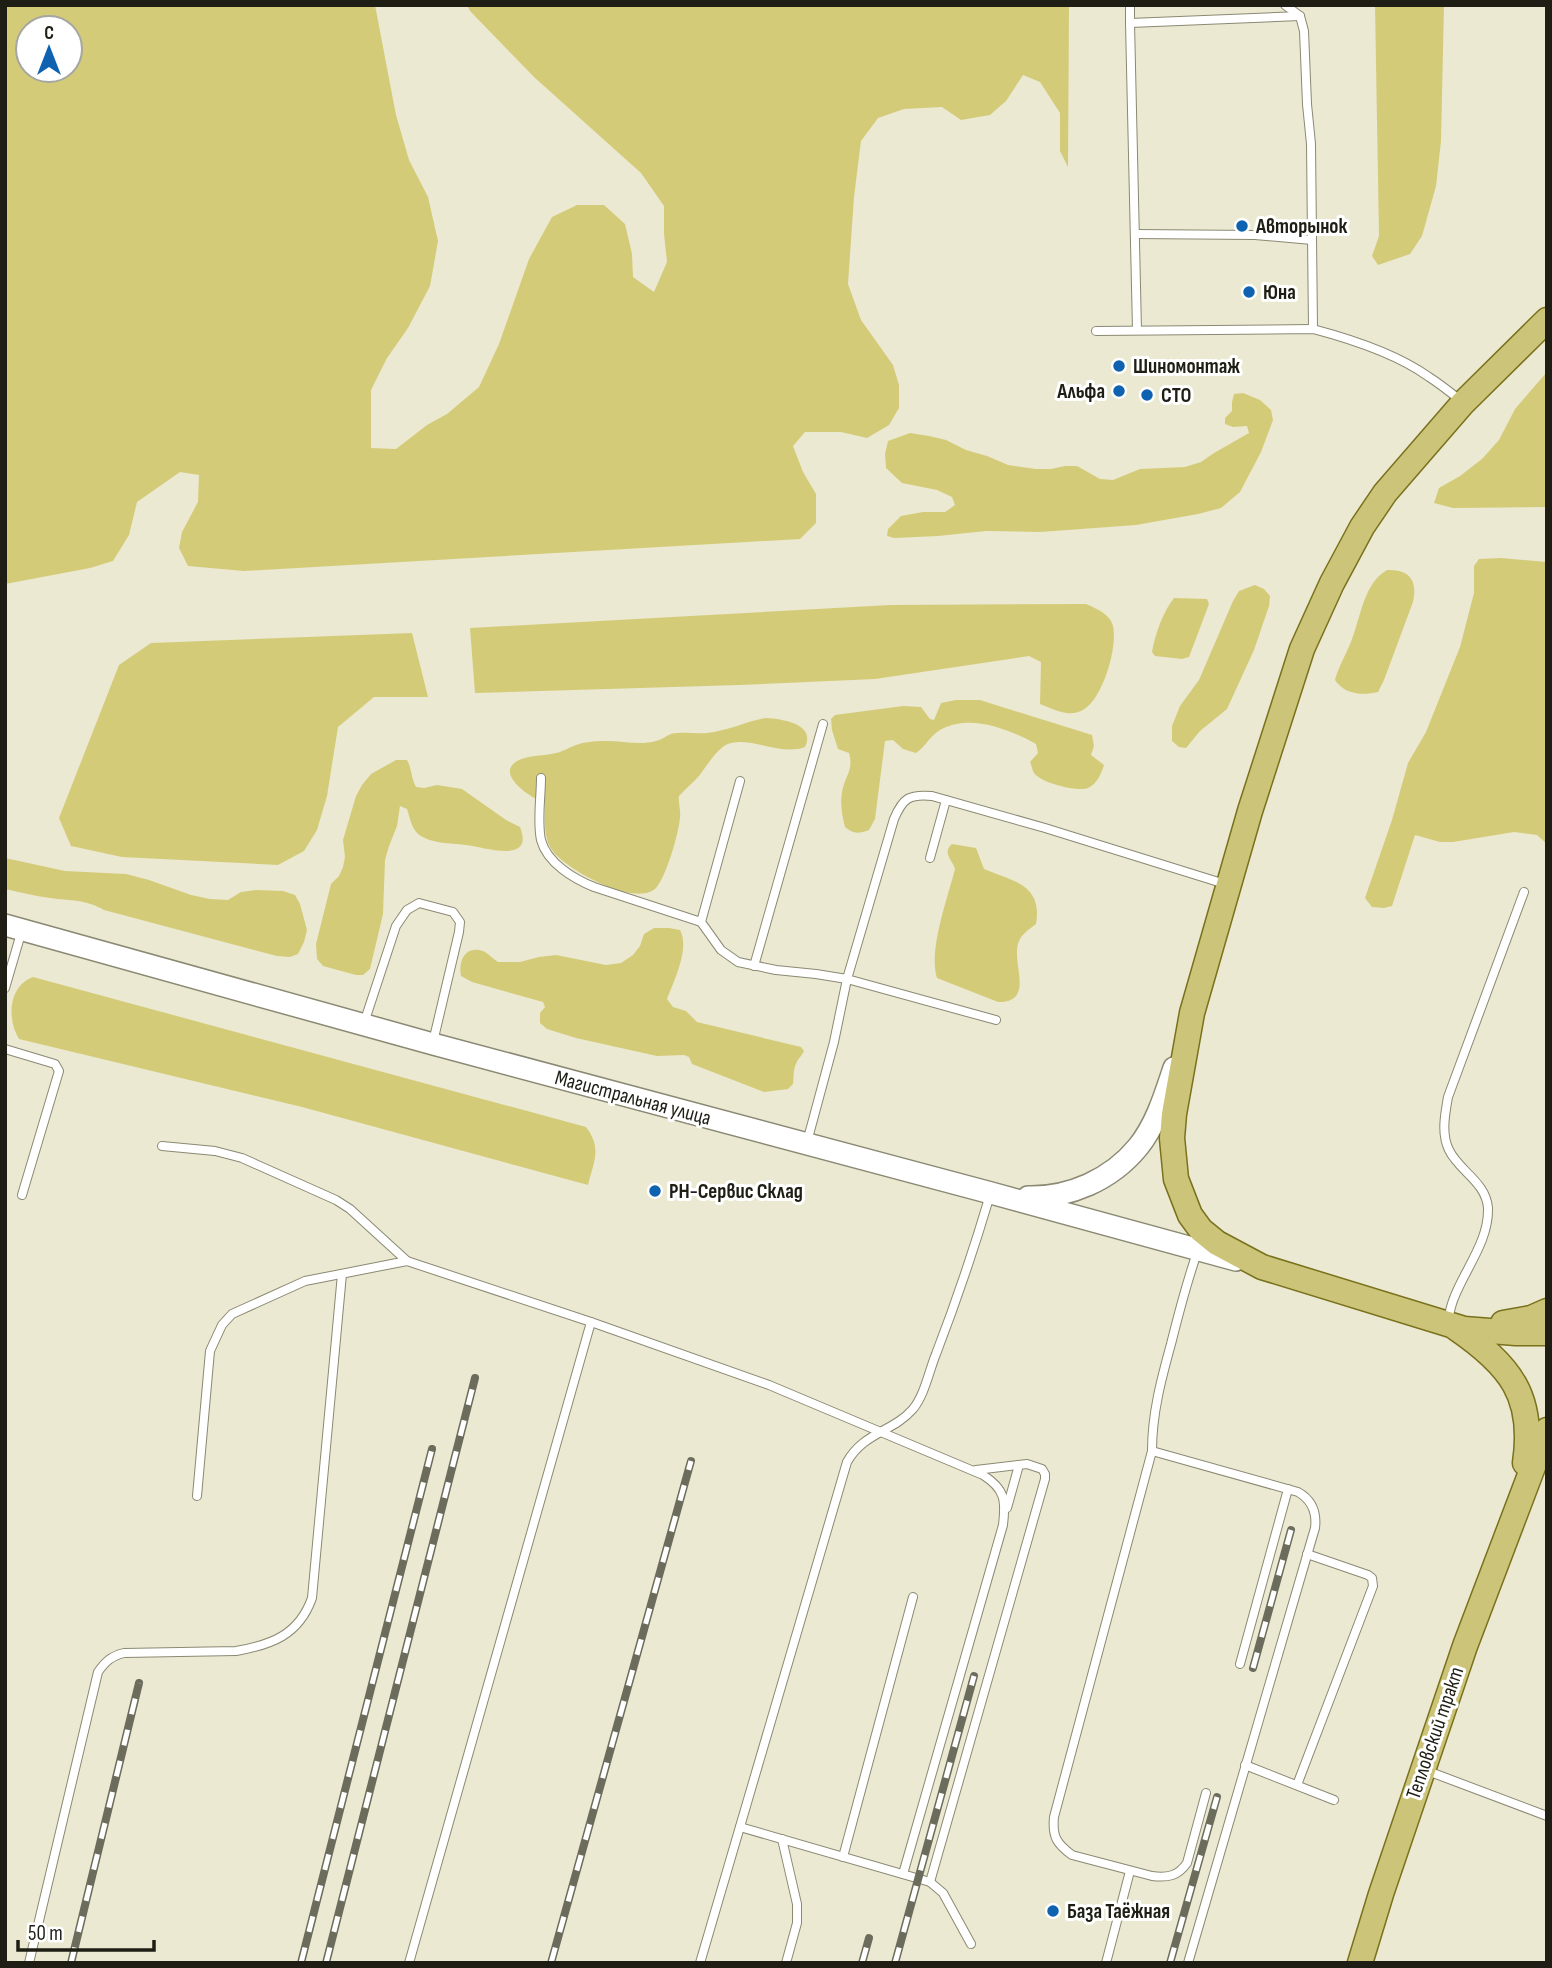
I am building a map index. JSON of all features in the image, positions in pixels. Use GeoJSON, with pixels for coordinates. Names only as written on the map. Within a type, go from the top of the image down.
{"type":"FeatureCollection","features":[{"type":"Feature","properties":{"kind":"main road"},"geometry":{"type":"LineString","coordinates":[[991,1192],[1030,1197],[1072,1191],[1095,1182],[1139,1146],[1165,1095],[1302,649],[1332,583],[1362,527],[1385,493],[1463,403],[1547,320]]}},
{"type":"Feature","properties":{"kind":"main road","name":"Магистральная улица"},"geometry":{"type":"LineString","coordinates":[[13,928],[363,1026],[991,1192],[1262,1267]]}},
{"type":"Feature","properties":{"kind":"main road"},"geometry":{"type":"LineString","coordinates":[[1192,1013],[1172,1138],[1176,1179],[1189,1215],[1201,1230],[1217,1243],[1262,1267],[1464,1329],[1547,1333]]}},
{"type":"Feature","properties":{"kind":"main road"},"geometry":{"type":"LineString","coordinates":[[1447,1322],[1503,1323],[1531,1318],[1547,1311]]}},
{"type":"Feature","properties":{"kind":"main road"},"geometry":{"type":"LineString","coordinates":[[1447,1322],[1503,1368],[1521,1397],[1528,1424],[1528,1444],[1518,1507]]}},
{"type":"Feature","properties":{"kind":"main road"},"geometry":{"type":"LineString","coordinates":[[1518,1507],[1547,1430]]}},
{"type":"Feature","properties":{"kind":"main road"},"geometry":{"type":"LineString","coordinates":[[1518,1507],[1547,1453]]}},
{"type":"Feature","properties":{"kind":"main road","name":"Тепловский тракт"},"geometry":{"type":"LineString","coordinates":[[1360,1963],[1422,1769],[1518,1507]]}},
{"type":"Feature","properties":{"kind":"lane"},"geometry":{"type":"LineString","coordinates":[[1130,5],[1137,330]]}},
{"type":"Feature","properties":{"kind":"lane"},"geometry":{"type":"LineString","coordinates":[[1285,5],[1300,16],[1304,31],[1311,144],[1312,329]]}},
{"type":"Feature","properties":{"kind":"lane"},"geometry":{"type":"LineString","coordinates":[[1130,23],[1300,16]]}},
{"type":"Feature","properties":{"kind":"lane"},"geometry":{"type":"LineString","coordinates":[[1135,234],[1255,235],[1312,240]]}},
{"type":"Feature","properties":{"kind":"lane"},"geometry":{"type":"LineString","coordinates":[[1096,331],[1312,329],[1343,337],[1400,360],[1428,375],[1463,403]]}},
{"type":"Feature","properties":{"kind":"lane"},"geometry":{"type":"LineString","coordinates":[[754,966],[822,724]]}},
{"type":"Feature","properties":{"kind":"lane"},"geometry":{"type":"LineString","coordinates":[[541,778],[541,842],[545,850],[569,874],[594,887],[701,922],[721,950],[738,962],[847,979],[996,1020]]}},
{"type":"Feature","properties":{"kind":"lane"},"geometry":{"type":"LineString","coordinates":[[701,922],[740,780]]}},
{"type":"Feature","properties":{"kind":"lane"},"geometry":{"type":"LineString","coordinates":[[806,1145],[834,1042],[847,979],[885,850],[899,806],[910,797],[920,795],[946,800],[1229,885]]}},
{"type":"Feature","properties":{"kind":"lane"},"geometry":{"type":"LineString","coordinates":[[930,858],[946,800]]}},
{"type":"Feature","properties":{"kind":"lane"},"geometry":{"type":"LineString","coordinates":[[1447,1322],[1453,1299],[1480,1246],[1488,1207],[1484,1192],[1474,1178],[1456,1162],[1448,1149],[1445,1135],[1448,1097],[1524,892]]}},
{"type":"Feature","properties":{"kind":"lane"},"geometry":{"type":"LineString","coordinates":[[363,1026],[396,926],[407,910],[419,903],[453,912],[460,922],[433,1044]]}},
{"type":"Feature","properties":{"kind":"lane"},"geometry":{"type":"LineString","coordinates":[[5,988],[13,928]]}},
{"type":"Feature","properties":{"kind":"lane"},"geometry":{"type":"LineString","coordinates":[[5,1049],[55,1063],[59,1070],[22,1195]]}},
{"type":"Feature","properties":{"kind":"lane"},"geometry":{"type":"LineString","coordinates":[[162,1146],[227,1153],[336,1200],[350,1209],[407,1261],[769,1385],[972,1470],[983,1475],[998,1487],[1002,1494],[1003,1525]]}},
{"type":"Feature","properties":{"kind":"lane"},"geometry":{"type":"LineString","coordinates":[[700,1963],[847,1462],[853,1450],[862,1442],[904,1418],[918,1401],[961,1286],[991,1192]]}},
{"type":"Feature","properties":{"kind":"lane"},"geometry":{"type":"LineString","coordinates":[[1198,1250],[1160,1385],[1154,1414],[1152,1451],[1053,1829],[1056,1839],[1072,1854],[1165,1878],[1181,1872],[1187,1863],[1206,1793]]}},
{"type":"Feature","properties":{"kind":"lane"},"geometry":{"type":"LineString","coordinates":[[197,1496],[210,1351],[222,1325],[232,1314],[305,1281],[407,1261]]}},
{"type":"Feature","properties":{"kind":"lane"},"geometry":{"type":"LineString","coordinates":[[29,1963],[98,1672],[105,1662],[114,1655],[124,1653],[236,1651],[254,1648],[289,1633],[307,1612],[312,1598],[342,1274]]}},
{"type":"Feature","properties":{"kind":"lane"},"geometry":{"type":"LineString","coordinates":[[409,1963],[591,1322]]}},
{"type":"Feature","properties":{"kind":"lane"},"geometry":{"type":"LineString","coordinates":[[1152,1451],[1306,1496],[1316,1519],[1188,1963]]}},
{"type":"Feature","properties":{"kind":"lane"},"geometry":{"type":"LineString","coordinates":[[930,1882],[1045,1479],[1042,1469],[1027,1464],[972,1470]]}},
{"type":"Feature","properties":{"kind":"lane"},"geometry":{"type":"LineString","coordinates":[[903,1874],[1019,1465]]}},
{"type":"Feature","properties":{"kind":"lane"},"geometry":{"type":"LineString","coordinates":[[1240,1664],[1288,1489]]}},
{"type":"Feature","properties":{"kind":"lane"},"geometry":{"type":"LineString","coordinates":[[1297,1785],[1373,1587],[1372,1578],[1368,1575],[1307,1554]]}},
{"type":"Feature","properties":{"kind":"lane"},"geometry":{"type":"LineString","coordinates":[[843,1857],[914,1597]]}},
{"type":"Feature","properties":{"kind":"lane"},"geometry":{"type":"LineString","coordinates":[[1245,1765],[1334,1800]]}},
{"type":"Feature","properties":{"kind":"lane"},"geometry":{"type":"LineString","coordinates":[[1422,1769],[1547,1816]]}},
{"type":"Feature","properties":{"kind":"lane"},"geometry":{"type":"LineString","coordinates":[[740,1827],[930,1882],[943,1893],[971,1944]]}},
{"type":"Feature","properties":{"kind":"lane"},"geometry":{"type":"LineString","coordinates":[[782,1839],[797,1904],[786,1963]]}},
{"type":"Feature","properties":{"kind":"lane"},"geometry":{"type":"LineString","coordinates":[[1106,1963],[1130,1871]]}},
{"type":"Feature","properties":{"kind":"shaded area"},"geometry":{"type":"Polygon","coordinates":[[[5,5],[375,5],[396,115],[409,160],[428,197],[438,241],[430,286],[371,390],[371,448],[396,449],[427,425],[447,414],[479,387],[499,344],[529,259],[552,217],[577,205],[604,205],[625,224],[632,254],[633,277],[654,292],[667,262],[664,206],[641,173],[534,77],[467,5],[1069,5],[1068,167],[1060,151],[1060,113],[1040,82],[1023,75],[1006,101],[990,115],[961,120],[942,107],[904,109],[878,118],[861,141],[848,284],[861,320],[893,365],[899,385],[899,408],[889,425],[867,438],[841,432],[805,432],[793,446],[803,472],[816,494],[816,523],[800,539],[244,571],[188,566],[179,548],[182,532],[198,502],[199,475],[180,472],[137,502],[129,535],[113,561],[5,584],[5,5]]]}},
{"type":"Feature","properties":{"kind":"shaded area"},"geometry":{"type":"Polygon","coordinates":[[[1375,5],[1444,5],[1441,141],[1436,186],[1422,236],[1410,254],[1378,265],[1372,256],[1379,236],[1375,5]]]}},
{"type":"Feature","properties":{"kind":"shaded area"},"geometry":{"type":"Polygon","coordinates":[[[1547,372],[1547,507],[1453,508],[1434,503],[1439,488],[1482,459],[1499,440],[1515,409],[1547,372]]]}},
{"type":"Feature","properties":{"kind":"shaded area"},"geometry":{"type":"Polygon","coordinates":[[[1243,393],[1260,400],[1271,410],[1273,420],[1261,452],[1240,492],[1221,508],[1136,525],[1040,532],[986,531],[938,536],[887,536],[888,529],[901,516],[945,512],[955,505],[952,497],[937,490],[902,483],[886,468],[888,441],[910,433],[929,436],[946,440],[1008,465],[1036,469],[1077,466],[1100,479],[1113,480],[1140,469],[1185,467],[1201,462],[1249,433],[1247,426],[1233,427],[1225,424],[1225,418],[1232,411],[1234,394],[1243,393]]]}},
{"type":"Feature","properties":{"kind":"shaded area"},"geometry":{"type":"Polygon","coordinates":[[[1479,559],[1547,562],[1547,844],[1537,835],[1514,832],[1453,842],[1440,842],[1415,835],[1392,906],[1372,907],[1365,898],[1408,763],[1426,732],[1460,647],[1474,593],[1474,566],[1479,559]]]}},
{"type":"Feature","properties":{"kind":"shaded area"},"geometry":{"type":"Polygon","coordinates":[[[1387,570],[1401,571],[1410,577],[1414,588],[1413,602],[1378,692],[1354,693],[1335,680],[1368,591],[1387,570]]]}},
{"type":"Feature","properties":{"kind":"shaded area"},"geometry":{"type":"Polygon","coordinates":[[[1255,585],[1270,596],[1269,606],[1254,650],[1227,709],[1200,731],[1186,748],[1179,747],[1172,741],[1172,726],[1180,706],[1199,680],[1239,591],[1255,585]]]}},
{"type":"Feature","properties":{"kind":"shaded area"},"geometry":{"type":"Polygon","coordinates":[[[1174,598],[1207,599],[1209,604],[1189,657],[1182,659],[1155,656],[1152,652],[1160,624],[1174,598]]]}},
{"type":"Feature","properties":{"kind":"shaded area"},"geometry":{"type":"Polygon","coordinates":[[[1086,604],[1108,616],[1114,632],[1113,644],[1107,672],[1096,697],[1089,706],[1076,713],[1060,712],[1040,704],[1041,662],[1029,656],[875,679],[475,693],[470,628],[890,605],[1086,604]]]}},
{"type":"Feature","properties":{"kind":"shaded area"},"geometry":{"type":"Polygon","coordinates":[[[412,633],[428,697],[374,697],[338,727],[327,796],[317,830],[304,851],[278,865],[122,857],[71,846],[59,818],[119,665],[151,643],[412,633]]]}},
{"type":"Feature","properties":{"kind":"shaded area"},"geometry":{"type":"Polygon","coordinates":[[[980,700],[1092,735],[1094,746],[1091,755],[1104,765],[1100,775],[1091,786],[1083,789],[1051,783],[1038,777],[1033,771],[1030,762],[1038,753],[1036,744],[989,725],[951,725],[936,732],[916,753],[903,749],[893,740],[885,741],[875,819],[869,830],[859,833],[845,827],[841,796],[850,769],[850,759],[849,753],[838,749],[831,719],[835,715],[903,706],[921,707],[930,719],[934,720],[941,703],[980,700]]]}},
{"type":"Feature","properties":{"kind":"shaded area"},"geometry":{"type":"Polygon","coordinates":[[[766,718],[789,722],[802,728],[807,739],[805,747],[785,749],[742,742],[720,749],[679,796],[679,824],[664,875],[656,888],[646,893],[618,890],[602,884],[560,858],[547,839],[545,803],[517,785],[510,772],[512,765],[523,758],[559,752],[582,743],[650,742],[671,734],[714,732],[766,718]]]}},
{"type":"Feature","properties":{"kind":"shaded area"},"geometry":{"type":"Polygon","coordinates":[[[396,760],[407,760],[416,787],[437,785],[462,789],[520,827],[523,839],[520,846],[514,850],[505,851],[435,841],[418,834],[407,809],[400,806],[397,826],[385,860],[383,914],[370,969],[363,975],[356,975],[323,966],[317,959],[316,944],[331,884],[343,867],[343,840],[356,796],[371,774],[396,760]]]}},
{"type":"Feature","properties":{"kind":"shaded area"},"geometry":{"type":"Polygon","coordinates":[[[952,844],[976,848],[984,869],[1015,881],[1030,892],[1035,900],[1036,924],[1020,939],[1017,948],[1019,988],[1017,995],[1010,1000],[998,1002],[937,978],[937,939],[955,869],[948,853],[952,844]]]}},
{"type":"Feature","properties":{"kind":"shaded area"},"geometry":{"type":"Polygon","coordinates":[[[5,858],[65,871],[126,874],[210,899],[228,900],[241,892],[256,890],[283,891],[295,895],[300,904],[307,930],[304,942],[298,954],[290,957],[277,956],[104,910],[84,902],[5,889],[5,858]]]}},
{"type":"Feature","properties":{"kind":"shaded area"},"geometry":{"type":"Polygon","coordinates":[[[654,928],[680,930],[683,937],[680,964],[667,999],[673,1007],[686,1011],[697,1022],[801,1047],[804,1051],[795,1066],[793,1084],[788,1089],[764,1092],[692,1064],[689,1057],[684,1055],[657,1056],[547,1029],[540,1023],[540,1013],[545,1007],[543,1002],[472,982],[461,976],[462,960],[467,952],[472,950],[485,952],[498,962],[520,962],[556,955],[606,965],[621,963],[633,955],[644,934],[654,928]]]}},
{"type":"Feature","properties":{"kind":"shaded area"},"geometry":{"type":"Polygon","coordinates":[[[33,977],[586,1127],[595,1148],[588,1185],[302,1107],[19,1039],[13,1023],[12,1004],[19,988],[33,977]]]}},
{"type":"Feature","properties":{"kind":"railway"},"geometry":{"type":"LineString","coordinates":[[326,1963],[475,1378]]}},
{"type":"Feature","properties":{"kind":"railway"},"geometry":{"type":"LineString","coordinates":[[301,1963],[432,1449]]}},
{"type":"Feature","properties":{"kind":"railway"},"geometry":{"type":"LineString","coordinates":[[551,1963],[691,1461]]}},
{"type":"Feature","properties":{"kind":"railway"},"geometry":{"type":"LineString","coordinates":[[1253,1668],[1291,1530]]}},
{"type":"Feature","properties":{"kind":"railway"},"geometry":{"type":"LineString","coordinates":[[895,1963],[974,1676]]}},
{"type":"Feature","properties":{"kind":"railway"},"geometry":{"type":"LineString","coordinates":[[71,1963],[139,1683]]}},
{"type":"Feature","properties":{"kind":"railway"},"geometry":{"type":"LineString","coordinates":[[1170,1963],[1217,1797]]}},
{"type":"Feature","properties":{"kind":"railway"},"geometry":{"type":"LineString","coordinates":[[862,1963],[869,1938]]}},
{"type":"Feature","properties":{"kind":"place","name":"Авторынок"},"geometry":{"type":"Point","coordinates":[1242,226]}},
{"type":"Feature","properties":{"kind":"place","name":"Юна"},"geometry":{"type":"Point","coordinates":[1249,292]}},
{"type":"Feature","properties":{"kind":"place","name":"Шиномонтаж"},"geometry":{"type":"Point","coordinates":[1119,366]}},
{"type":"Feature","properties":{"kind":"place","name":"Альфа"},"geometry":{"type":"Point","coordinates":[1119,391]}},
{"type":"Feature","properties":{"kind":"place","name":"СТО"},"geometry":{"type":"Point","coordinates":[1147,395]}},
{"type":"Feature","properties":{"kind":"place","name":"РН-Сервис Cклад"},"geometry":{"type":"Point","coordinates":[655,1191]}},
{"type":"Feature","properties":{"kind":"place","name":"База Таёжная"},"geometry":{"type":"Point","coordinates":[1053,1911]}}]}
